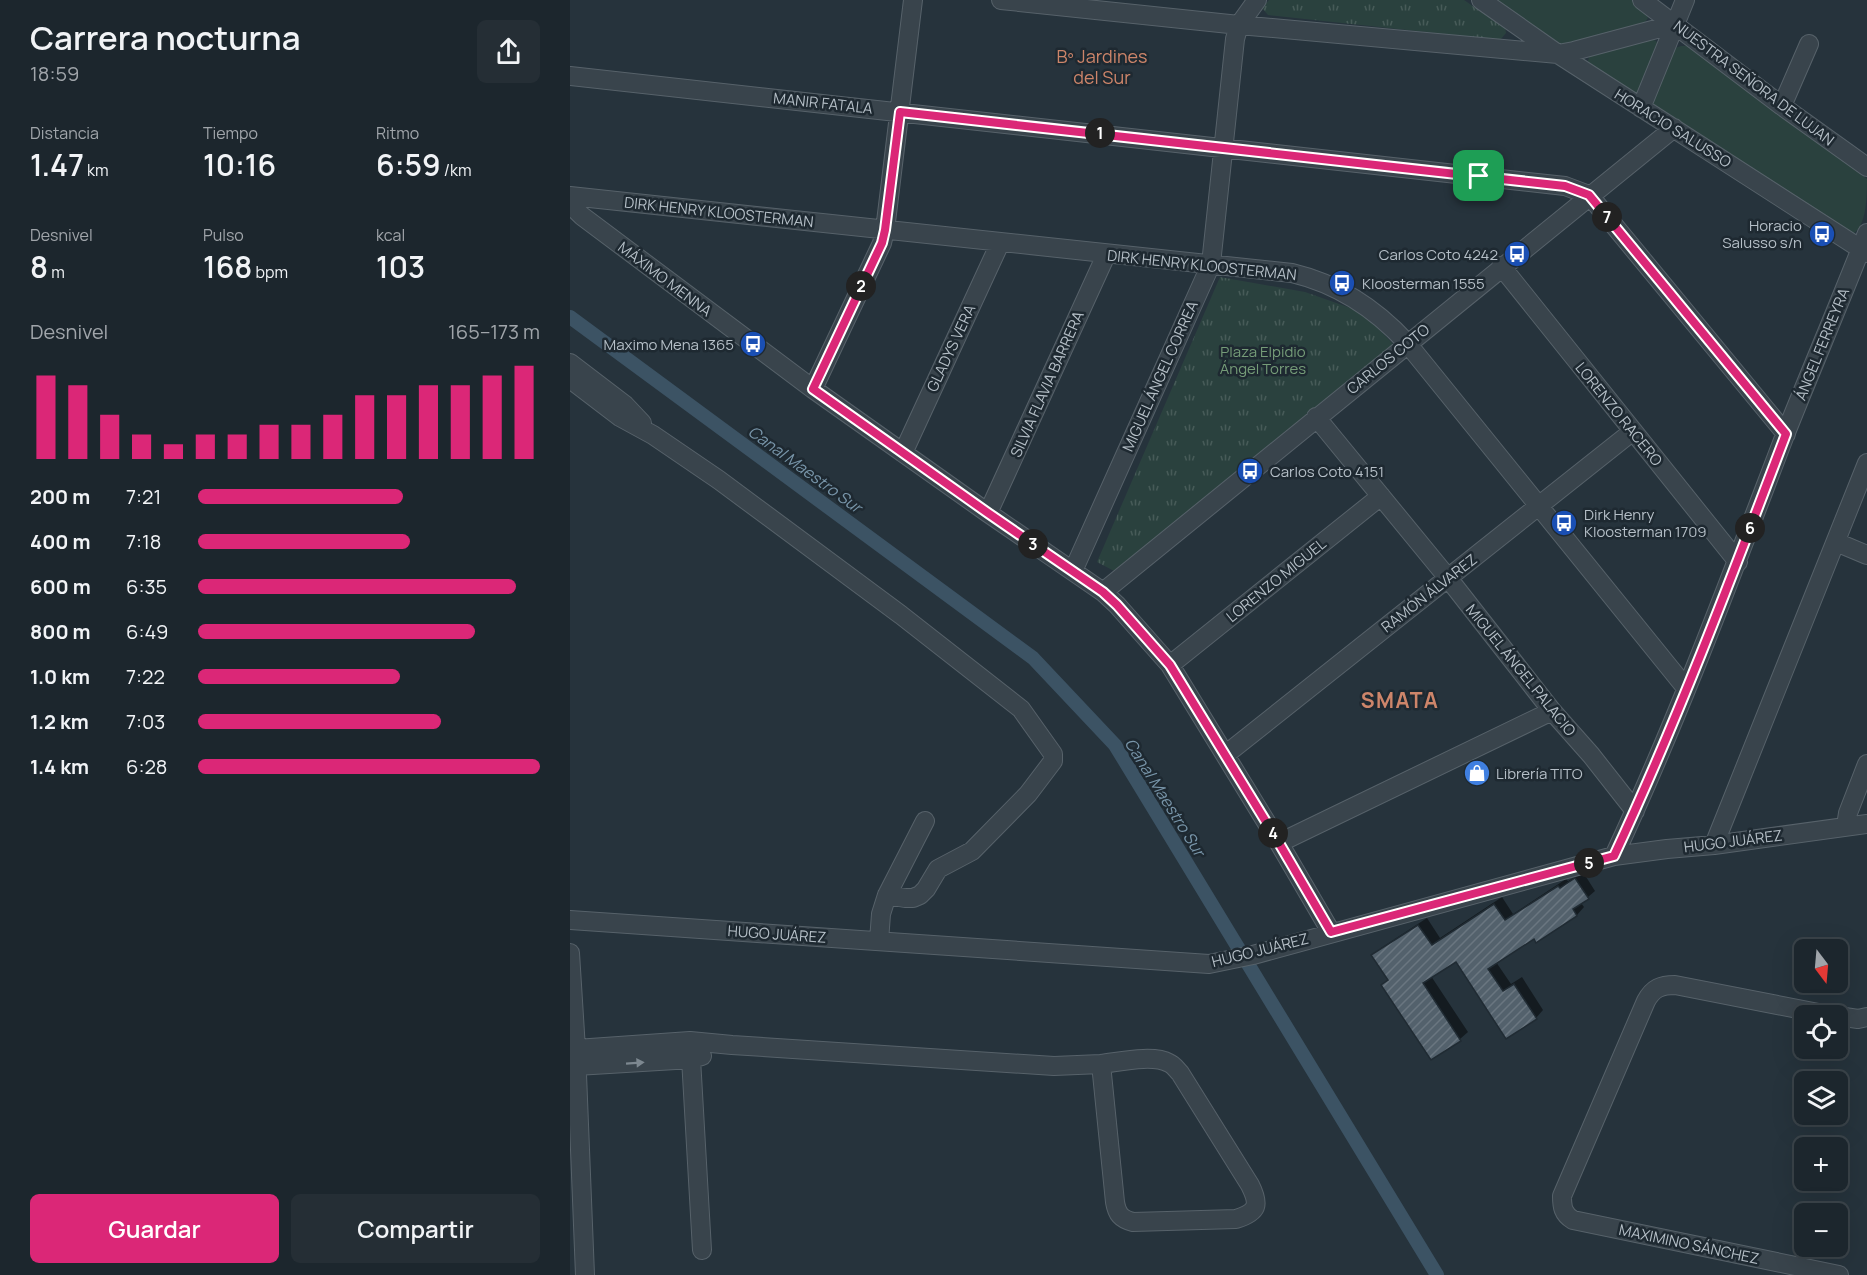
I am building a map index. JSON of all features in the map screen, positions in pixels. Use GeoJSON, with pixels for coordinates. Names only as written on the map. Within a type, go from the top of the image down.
{"type":"FeatureCollection","features":[{"type":"Feature","properties":{"kind":"street"},"geometry":{"type":"LineString","coordinates":[[813,389],[882,243],[914,0]]}},
{"type":"Feature","properties":{"kind":"street"},"geometry":{"type":"LineString","coordinates":[[1001,0],[1239,25],[1558,54],[1675,24]]}},
{"type":"Feature","properties":{"kind":"street","name":"MIGUEL ÁNGEL CORREA"},"geometry":{"type":"LineString","coordinates":[[1072,571],[1210,264],[1235,39],[1239,25],[1257,0]]}},
{"type":"Feature","properties":{"kind":"street","name":"HORACIO SALUSSO"},"geometry":{"type":"LineString","coordinates":[[1481,0],[1641,108],[1865,244]]}},
{"type":"Feature","properties":{"kind":"street","name":"NUESTRA SEÑORA DE LUJAN"},"geometry":{"type":"LineString","coordinates":[[1642,0],[1867,167]]}},
{"type":"Feature","properties":{"kind":"street"},"geometry":{"type":"LineString","coordinates":[[1641,108],[1686,0]]}},
{"type":"Feature","properties":{"kind":"street"},"geometry":{"type":"LineString","coordinates":[[1782,106],[1809,44]]}},
{"type":"Feature","properties":{"kind":"street","name":"MANIR FATALA"},"geometry":{"type":"LineString","coordinates":[[570,76],[1565,186],[1589,195]]}},
{"type":"Feature","properties":{"kind":"street","name":"CARLOS COTO"},"geometry":{"type":"LineString","coordinates":[[1103,592],[1501,266],[1674,128]]}},
{"type":"Feature","properties":{"kind":"street"},"geometry":{"type":"LineString","coordinates":[[1589,195],[1786,434]]}},
{"type":"Feature","properties":{"kind":"street","name":"DIRK HENRY KLOOSTERMAN"},"geometry":{"type":"LineString","coordinates":[[570,196],[1106,255],[1292,273],[1314,278],[1360,302],[1407,343],[1686,688]]}},
{"type":"Feature","properties":{"kind":"street","name":"MÁXIMO MENNA"},"geometry":{"type":"LineString","coordinates":[[570,204],[582,216],[813,389],[1103,592],[1117,605],[1170,665],[1331,932]]}},
{"type":"Feature","properties":{"kind":"street","name":"GLADYS VERA"},"geometry":{"type":"LineString","coordinates":[[903,453],[1000,243]]}},
{"type":"Feature","properties":{"kind":"street","name":"ÁNGEL FERREYRA"},"geometry":{"type":"LineString","coordinates":[[1614,856],[1635,811],[1738,562],[1786,434],[1865,244]]}},
{"type":"Feature","properties":{"kind":"street","name":"SILVIA FLAVIA BARRERA"},"geometry":{"type":"LineString","coordinates":[[988,513],[1106,255]]}},
{"type":"Feature","properties":{"kind":"street","name":"LORENZO RACERO"},"geometry":{"type":"LineString","coordinates":[[1501,266],[1738,562]]}},
{"type":"Feature","properties":{"kind":"street"},"geometry":{"type":"LineString","coordinates":[[570,363],[625,405],[653,435]]}},
{"type":"Feature","properties":{"kind":"street"},"geometry":{"type":"LineString","coordinates":[[570,379],[620,417],[653,435],[719,480],[901,615],[1022,709],[1053,754],[1053,761],[1028,794],[972,851],[938,868],[920,895],[913,898],[887,895]]}},
{"type":"Feature","properties":{"kind":"street","name":"MIGUEL ÁNGEL PALACIO"},"geometry":{"type":"LineString","coordinates":[[1316,417],[1635,811]]}},
{"type":"Feature","properties":{"kind":"street","name":"RAMÓN ÁLVAREZ"},"geometry":{"type":"LineString","coordinates":[[1225,755],[1633,431]]}},
{"type":"Feature","properties":{"kind":"street"},"geometry":{"type":"LineString","coordinates":[[1714,845],[1867,464]]}},
{"type":"Feature","properties":{"kind":"street","name":"LORENZO MIGUEL"},"geometry":{"type":"LineString","coordinates":[[1170,665],[1381,496]]}},
{"type":"Feature","properties":{"kind":"street"},"geometry":{"type":"LineString","coordinates":[[1836,542],[1867,555]]}},
{"type":"Feature","properties":{"kind":"street"},"geometry":{"type":"LineString","coordinates":[[1279,843],[1552,711]]}},
{"type":"Feature","properties":{"kind":"street"},"geometry":{"type":"LineString","coordinates":[[1846,826],[1848,813],[1867,764]]}},
{"type":"Feature","properties":{"kind":"street"},"geometry":{"type":"LineString","coordinates":[[879,941],[881,914],[887,895],[925,821]]}},
{"type":"Feature","properties":{"kind":"street","name":"HUGO JUÁREZ"},"geometry":{"type":"LineString","coordinates":[[570,920],[1209,964],[1253,955],[1614,856],[1867,824]]}},
{"type":"Feature","properties":{"kind":"street"},"geometry":{"type":"LineString","coordinates":[[570,953],[576,1058],[576,1203],[585,1275]]}},
{"type":"Feature","properties":{"kind":"street","name":"MAXIMINO SÁNCHEZ"},"geometry":{"type":"LineString","coordinates":[[1794,1008],[1675,985],[1663,985],[1657,988],[1646,1001],[1562,1196],[1563,1210],[1566,1216],[1573,1221],[1839,1275]]}},
{"type":"Feature","properties":{"kind":"street"},"geometry":{"type":"LineString","coordinates":[[1848,1018],[1867,1017]]}},
{"type":"Feature","properties":{"kind":"street"},"geometry":{"type":"LineString","coordinates":[[576,1058],[690,1041],[1054,1066],[1163,1060],[1172,1064],[1180,1073],[1250,1185],[1257,1204],[1253,1210],[1246,1216],[1236,1219],[1133,1222],[1121,1217],[1115,1202],[1101,1064]]}},
{"type":"Feature","properties":{"kind":"street"},"geometry":{"type":"LineString","coordinates":[[690,1041],[702,1250]]}},
{"type":"Feature","properties":{"kind":"street"},"geometry":{"type":"LineString","coordinates":[[576,1058],[692,1059],[732,1045]]}},
{"type":"Feature","properties":{"kind":"green space"},"geometry":{"type":"Polygon","coordinates":[[[1269,0],[1464,0],[1505,28],[1506,33],[1500,40],[1268,15],[1262,8],[1269,0]]]}},
{"type":"Feature","properties":{"kind":"green space"},"geometry":{"type":"Polygon","coordinates":[[[1491,0],[1633,0],[1645,9],[1648,18],[1643,25],[1564,48],[1491,0]]]}},
{"type":"Feature","properties":{"kind":"green space"},"geometry":{"type":"Polygon","coordinates":[[[1647,37],[1656,41],[1660,49],[1637,96],[1590,69],[1588,61],[1590,53],[1647,37]]]}},
{"type":"Feature","properties":{"kind":"green space"},"geometry":{"type":"Polygon","coordinates":[[[1687,46],[1867,179],[1864,217],[1858,230],[1853,234],[1653,108],[1652,103],[1675,48],[1687,46]]]}},
{"type":"Feature","properties":{"kind":"green space","name":"Plaza Elpidio Ángel Torres"},"geometry":{"type":"Polygon","coordinates":[[[1220,277],[1305,292],[1362,312],[1396,347],[1116,572],[1097,562],[1220,277]]]}},
{"type":"Feature","properties":{"kind":"building"},"geometry":{"type":"Polygon","coordinates":[[[1575,878],[1589,899],[1573,909],[1577,916],[1536,943],[1534,939],[1488,969],[1503,991],[1514,984],[1537,1019],[1506,1039],[1456,962],[1423,983],[1461,1041],[1431,1060],[1381,985],[1388,980],[1371,955],[1418,925],[1432,945],[1494,904],[1505,920],[1558,886],[1560,888],[1575,878]]]}},
{"type":"Feature","properties":{"kind":"waterway","name":"Canal Maestro Sur"},"geometry":{"type":"LineString","coordinates":[[570,317],[1033,658],[1115,745],[1437,1275]]}},
{"type":"Feature","properties":{"kind":"place","name":"Horacio Salusso s/n"},"geometry":{"type":"Point","coordinates":[1822,234]}},
{"type":"Feature","properties":{"kind":"place","name":"Carlos Coto 4242"},"geometry":{"type":"Point","coordinates":[1517,254]}},
{"type":"Feature","properties":{"kind":"place","name":"Kloosterman 1555"},"geometry":{"type":"Point","coordinates":[1342,283]}},
{"type":"Feature","properties":{"kind":"place","name":"Maximo Mena 1365"},"geometry":{"type":"Point","coordinates":[753,344]}},
{"type":"Feature","properties":{"kind":"place","name":"Carlos Coto 4151"},"geometry":{"type":"Point","coordinates":[1250,471]}},
{"type":"Feature","properties":{"kind":"place","name":"Dirk Henry Kloosterman 1709"},"geometry":{"type":"Point","coordinates":[1564,523]}},
{"type":"Feature","properties":{"kind":"place","name":"Librería TITO"},"geometry":{"type":"Point","coordinates":[1477,773]}},
{"type":"Feature","properties":{"kind":"district","name":"Bº Jardines del Sur"},"geometry":{"type":"Point","coordinates":[1102,66]}},
{"type":"Feature","properties":{"kind":"district","name":"SMATA"},"geometry":{"type":"Point","coordinates":[1400,700]}},
{"type":"Feature","properties":{"kind":"route"},"geometry":{"type":"LineString","coordinates":[[900,112],[1479,176],[1565,186],[1589,195],[1786,434],[1738,562],[1635,811],[1614,856],[1331,932],[1170,665],[1117,605],[1103,592],[813,389],[882,243],[900,112]]}}]}
